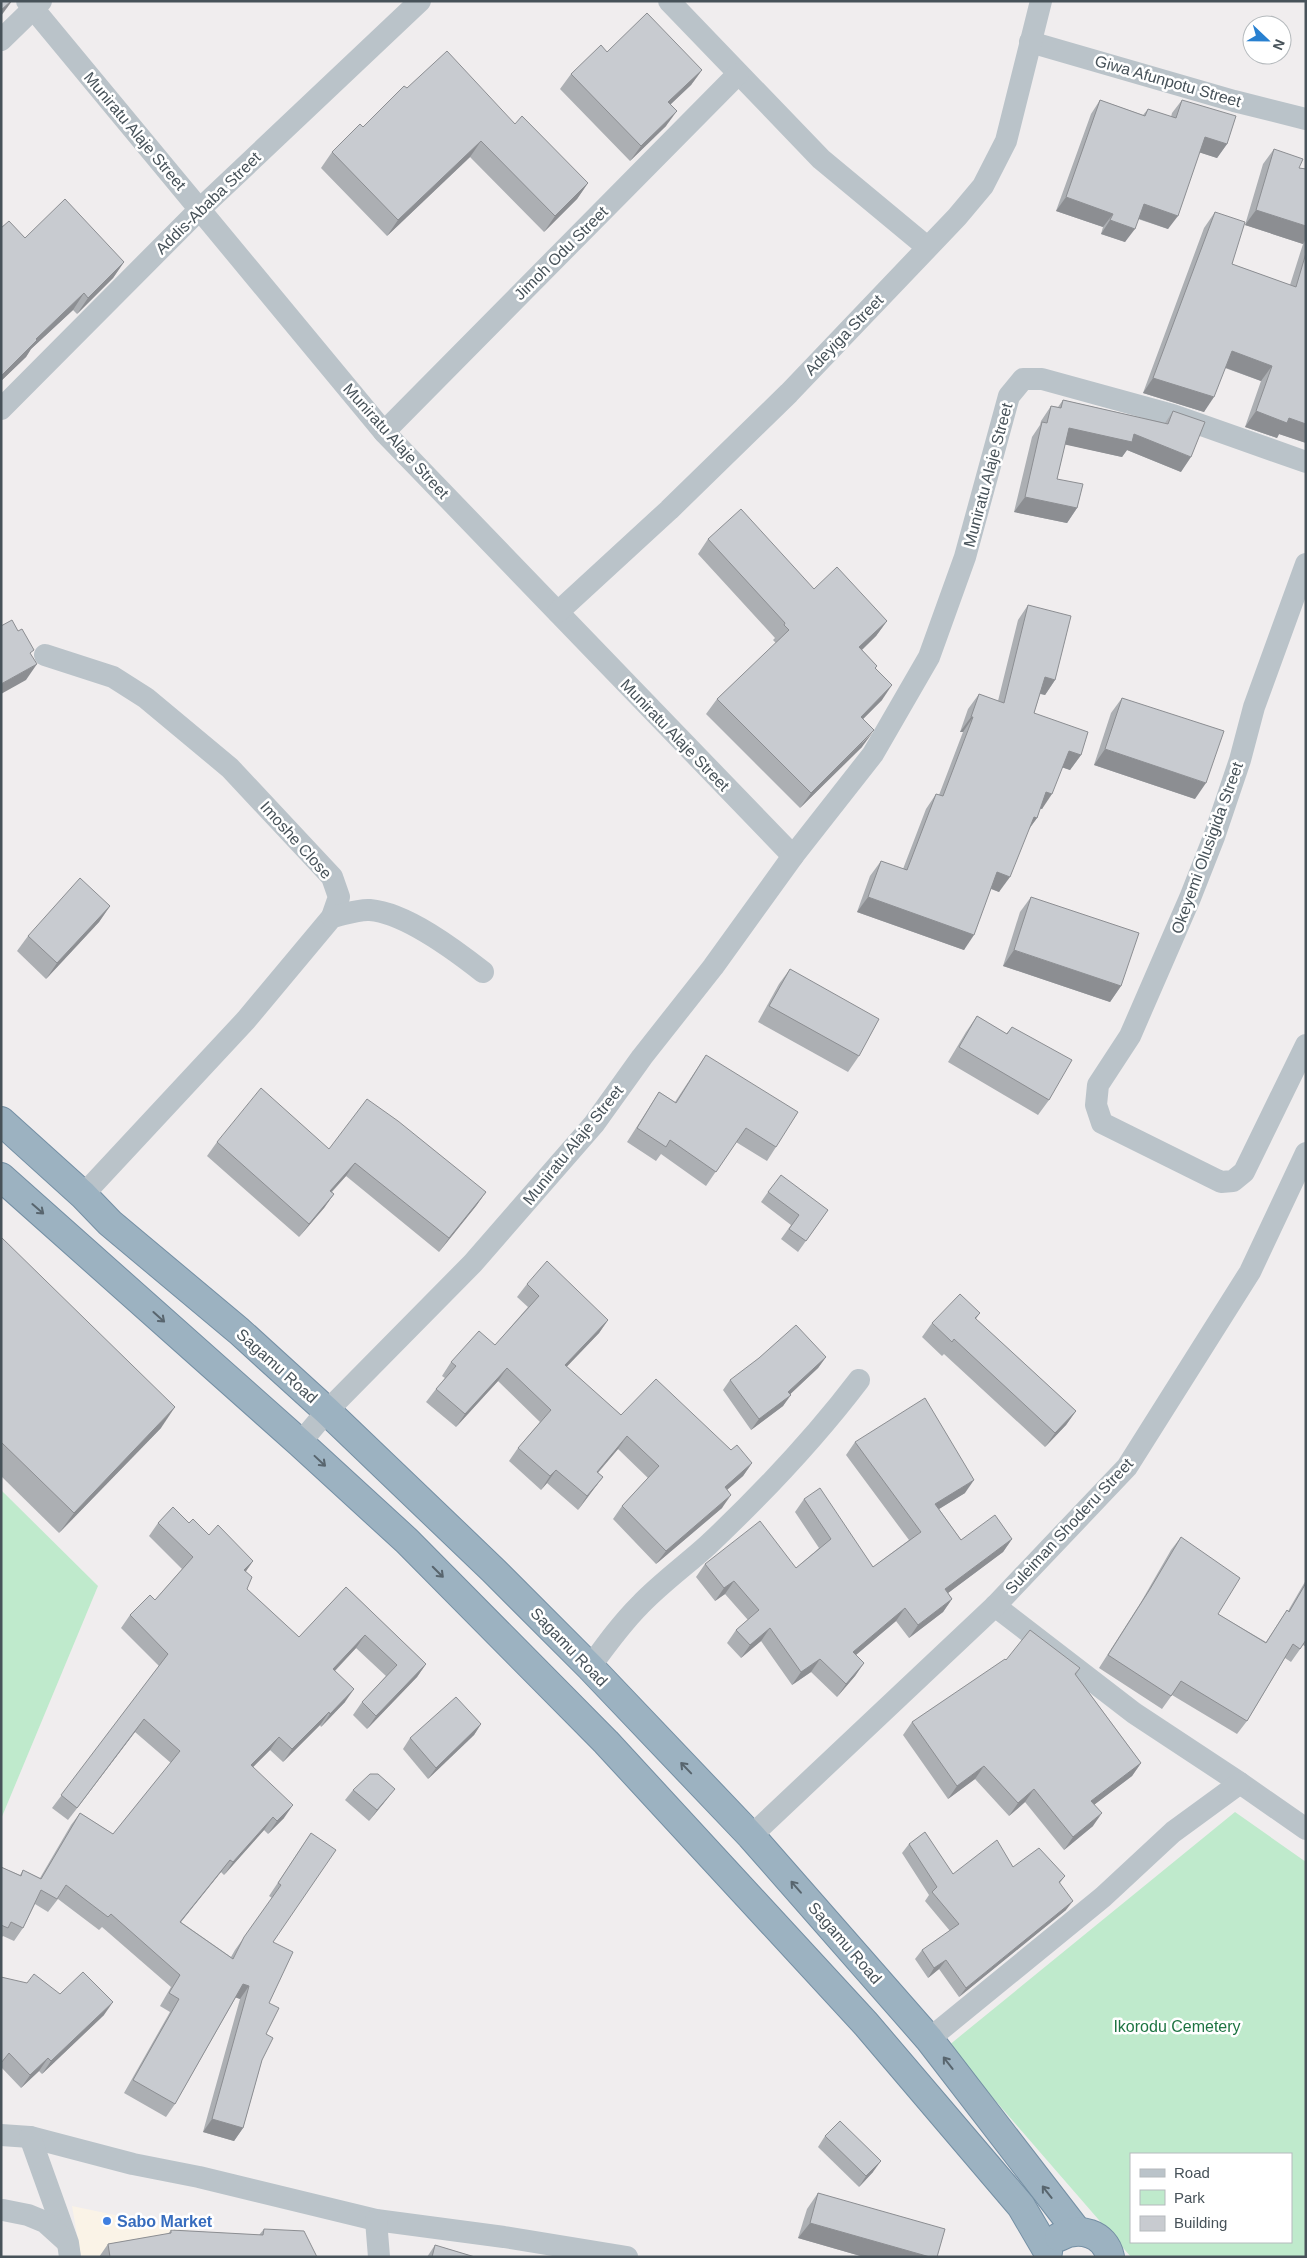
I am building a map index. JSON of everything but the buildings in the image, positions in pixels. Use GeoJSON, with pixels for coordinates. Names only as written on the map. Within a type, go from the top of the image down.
{"type":"FeatureCollection","features":[{"type":"Feature","properties":{"kind":"highway","name":"Sagamu Road"},"geometry":{"type":"LineString","coordinates":[[1,1121],[83,1195],[110,1223],[239,1331],[327,1411],[506,1583],[590,1667],[751,1836],[929,2039],[1077,2231]]}},
{"type":"Feature","properties":{"kind":"highway"},"geometry":{"type":"LineString","coordinates":[[1,1177],[300,1442],[414,1547],[606,1742],[866,2024],[1021,2206],[1047,2255]]}},
{"type":"Feature","properties":{"kind":"highway"},"geometry":{"type":"LineString","coordinates":[[1047,2255],[1057,2239],[1066,2233],[1077,2231],[1096,2236],[1104,2243],[1110,2257]]}},
{"type":"Feature","properties":{"kind":"street","name":"Addis-Ababa Street"},"geometry":{"type":"LineString","coordinates":[[1,409],[200,209],[420,1]]}},
{"type":"Feature","properties":{"kind":"street"},"geometry":{"type":"LineString","coordinates":[[669,1],[822,159],[928,247]]}},
{"type":"Feature","properties":{"kind":"street","name":"Adeyiga Street"},"geometry":{"type":"LineString","coordinates":[[558,612],[670,510],[789,392],[957,217],[983,186],[1006,141],[1041,1]]}},
{"type":"Feature","properties":{"kind":"street","name":"Muniratu Alaje Street"},"geometry":{"type":"LineString","coordinates":[[34,3],[200,209],[384,432],[792,856]]}},
{"type":"Feature","properties":{"kind":"street"},"geometry":{"type":"LineString","coordinates":[[1,40],[34,3]]}},
{"type":"Feature","properties":{"kind":"street","name":"Giwa Afunpotu Street"},"geometry":{"type":"LineString","coordinates":[[1030,42],[1234,101],[1306,119]]}},
{"type":"Feature","properties":{"kind":"street","name":"Jimoh Odu Street"},"geometry":{"type":"LineString","coordinates":[[384,432],[738,74]]}},
{"type":"Feature","properties":{"kind":"street","name":"Muniratu Alaje Street"},"geometry":{"type":"LineString","coordinates":[[300,1442],[327,1411],[473,1263],[552,1175],[594,1124],[642,1057],[713,967],[792,856],[873,754],[929,658],[965,556],[1009,396],[1023,379],[1042,379],[1173,415],[1306,462]]}},
{"type":"Feature","properties":{"kind":"street","name":"Okeyemi Olusigida Street"},"geometry":{"type":"LineString","coordinates":[[1306,564],[1254,707],[1240,760],[1214,837],[1190,898],[1130,1036],[1098,1085],[1096,1105],[1102,1123],[1221,1182],[1233,1181],[1244,1172],[1306,1045]]}},
{"type":"Feature","properties":{"kind":"street","name":"Imoshe Close"},"geometry":{"type":"LineString","coordinates":[[45,655],[113,677],[146,698],[230,768],[332,877],[339,896],[332,917],[246,1020],[83,1195]]}},
{"type":"Feature","properties":{"kind":"street"},"geometry":{"type":"LineString","coordinates":[[332,917],[369,909],[398,918],[451,947],[483,972]]}},
{"type":"Feature","properties":{"kind":"street","name":"Suleiman Shoderu Street"},"geometry":{"type":"LineString","coordinates":[[751,1836],[995,1606],[1127,1467],[1250,1272],[1306,1153]]}},
{"type":"Feature","properties":{"kind":"street"},"geometry":{"type":"LineString","coordinates":[[590,1667],[626,1620],[708,1544],[772,1479],[834,1413],[859,1380]]}},
{"type":"Feature","properties":{"kind":"street"},"geometry":{"type":"LineString","coordinates":[[995,1606],[1134,1713],[1306,1829]]}},
{"type":"Feature","properties":{"kind":"street"},"geometry":{"type":"LineString","coordinates":[[929,2039],[1103,1896],[1173,1832],[1240,1783]]}},
{"type":"Feature","properties":{"kind":"street"},"geometry":{"type":"LineString","coordinates":[[1,2135],[30,2137],[134,2164],[199,2177],[376,2220],[504,2237],[627,2257]]}},
{"type":"Feature","properties":{"kind":"street"},"geometry":{"type":"LineString","coordinates":[[30,2137],[69,2250]]}},
{"type":"Feature","properties":{"kind":"street"},"geometry":{"type":"LineString","coordinates":[[2,2204],[45,2222],[69,2250]]}},
{"type":"Feature","properties":{"kind":"street"},"geometry":{"type":"LineString","coordinates":[[376,2220],[379,2257]]}},
{"type":"Feature","properties":{"kind":"shaded area","name":"Sabo Market"},"geometry":{"type":"Polygon","coordinates":[[[72,2206],[209,2235],[309,2257],[81,2257],[72,2206]]]}},
{"type":"Feature","properties":{"kind":"green space"},"geometry":{"type":"Polygon","coordinates":[[[1,1490],[98,1586],[1,1819],[1,1490]]]}},
{"type":"Feature","properties":{"kind":"green space","name":"Ikorodu Cemetery"},"geometry":{"type":"Polygon","coordinates":[[[1235,1812],[1306,1862],[1306,2257],[1131,2257],[948,2046],[1235,1812]]]}},
{"type":"Feature","properties":{"kind":"place","name":"Sabo Market"},"geometry":{"type":"Point","coordinates":[107,2221]}}]}
